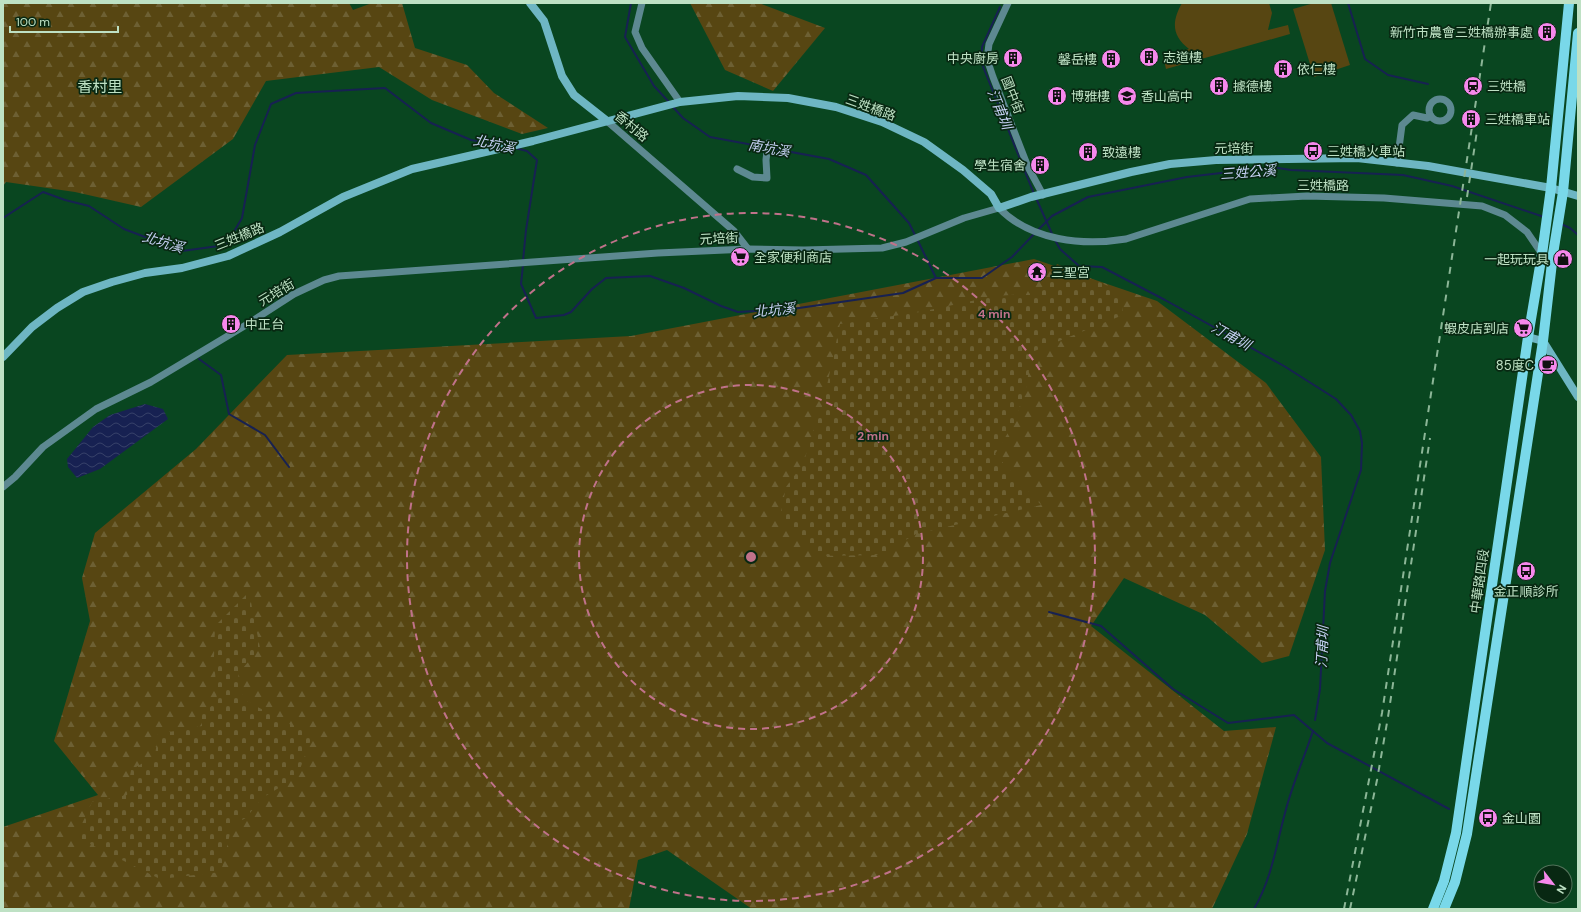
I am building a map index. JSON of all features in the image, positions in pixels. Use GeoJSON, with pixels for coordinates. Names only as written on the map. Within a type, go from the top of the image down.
{"type":"FeatureCollection","features":[{"type":"Feature","properties":{"kind":"main road"},"geometry":{"type":"LineString","coordinates":[[1542,254],[1569,3]]}},
{"type":"Feature","properties":{"kind":"main road"},"geometry":{"type":"LineString","coordinates":[[1563,192],[1578,33]]}},
{"type":"Feature","properties":{"kind":"main road","name":"中華路四段"},"geometry":{"type":"LineString","coordinates":[[1444,909],[1455,882],[1467,834],[1543,341],[1553,254],[1563,192]]}},
{"type":"Feature","properties":{"kind":"main road","name":"中華路四段"},"geometry":{"type":"LineString","coordinates":[[1433,909],[1444,881],[1456,833],[1528,337],[1542,254]]}},
{"type":"Feature","properties":{"kind":"street","name":"香村路"},"geometry":{"type":"LineString","coordinates":[[530,3],[544,21],[562,76],[574,95],[607,121],[734,231],[748,249]]}},
{"type":"Feature","properties":{"kind":"street"},"geometry":{"type":"LineString","coordinates":[[642,3],[635,32],[642,48],[680,102]]}},
{"type":"Feature","properties":{"kind":"street","name":"國中街"},"geometry":{"type":"LineString","coordinates":[[1008,3],[989,44],[988,58],[993,77],[1028,167],[1043,195]]}},
{"type":"Feature","properties":{"kind":"street","name":"三姓橋路"},"geometry":{"type":"LineString","coordinates":[[3,357],[32,327],[57,308],[83,292],[145,273],[182,268],[228,256],[280,232],[343,197],[412,169],[533,141],[680,102],[738,96],[788,98],[836,107],[882,122],[924,142],[963,170],[991,194],[999,208],[1008,217],[1044,235],[1077,242],[1111,242],[1126,239],[1250,200],[1307,196],[1384,198],[1482,206],[1505,215],[1527,232],[1542,254]]}},
{"type":"Feature","properties":{"kind":"street"},"geometry":{"type":"LineString","coordinates":[[1397,163],[1402,125],[1413,115],[1427,118],[1431,116]]}},
{"type":"Feature","properties":{"kind":"street"},"geometry":{"type":"LineString","coordinates":[[737,169],[753,177],[767,178],[766,160],[768,143]]}},
{"type":"Feature","properties":{"kind":"street","name":"元培街"},"geometry":{"type":"LineString","coordinates":[[3,487],[15,477],[42,447],[96,409],[151,382],[246,325],[294,294],[324,280],[339,276],[658,253],[748,249],[882,248],[906,242],[964,218],[1043,195],[1164,165],[1216,160],[1357,158],[1446,169],[1550,188],[1578,196]]}},
{"type":"Feature","properties":{"kind":"street"},"geometry":{"type":"LineString","coordinates":[[1528,337],[1543,341],[1578,397]]}},
{"type":"Feature","properties":{"kind":"street"},"geometry":{"type":"LineString","coordinates":[[1444,881],[1455,882]]}},
{"type":"Feature","properties":{"kind":"green space"},"geometry":{"type":"Polygon","coordinates":[[[3,3],[349,3],[353,10],[372,3],[402,3],[415,48],[467,65],[494,93],[548,128],[522,134],[432,100],[379,67],[266,81],[233,139],[141,207],[75,192],[6,182],[3,186],[3,3]]]}},
{"type":"Feature","properties":{"kind":"green space"},"geometry":{"type":"Polygon","coordinates":[[[690,3],[759,3],[825,28],[773,91],[725,70],[690,3]]]}},
{"type":"Feature","properties":{"kind":"green space"},"geometry":{"type":"Polygon","coordinates":[[[1182,3],[1269,3],[1272,13],[1268,30],[1288,25],[1290,34],[1166,69],[1163,56],[1189,49],[1179,38],[1175,28],[1176,16],[1182,3]]]}},
{"type":"Feature","properties":{"kind":"green space"},"geometry":{"type":"Polygon","coordinates":[[[1314,3],[1331,3],[1350,65],[1314,77],[1293,9],[1314,3]]]}},
{"type":"Feature","properties":{"kind":"green space"},"geometry":{"type":"Polygon","coordinates":[[[1034,259],[1157,301],[1266,383],[1321,457],[1325,550],[1289,656],[1262,663],[1205,615],[1124,578],[1091,626],[1224,731],[1276,727],[1247,834],[1212,909],[752,909],[667,850],[638,860],[629,909],[3,909],[3,827],[98,795],[54,741],[90,621],[82,578],[95,533],[196,449],[287,355],[631,336],[1034,259]]]}},
{"type":"Feature","properties":{"kind":"green space"},"geometry":{"type":"Polygon","coordinates":[[[1057,264],[1120,291],[1123,315],[1032,352],[1026,388],[1014,423],[995,454],[1041,505],[916,534],[879,555],[816,556],[780,518],[786,487],[803,464],[825,395],[840,324],[920,312],[995,296],[1028,294],[1044,290],[1057,264]]]}},
{"type":"Feature","properties":{"kind":"green space"},"geometry":{"type":"Polygon","coordinates":[[[249,592],[260,648],[238,674],[243,699],[287,723],[313,734],[297,777],[262,798],[246,818],[232,825],[221,872],[160,879],[76,837],[92,802],[127,795],[131,770],[155,756],[158,734],[202,726],[201,715],[217,701],[214,657],[215,626],[249,592]]]}},
{"type":"Feature","properties":{"kind":"water"},"geometry":{"type":"Polygon","coordinates":[[[145,404],[163,409],[168,419],[100,469],[77,478],[68,467],[67,459],[93,427],[110,415],[145,404]]]}},
{"type":"Feature","properties":{"kind":"waterway","name":"南坑溪"},"geometry":{"type":"LineString","coordinates":[[631,3],[625,37],[654,86],[669,102]]}},
{"type":"Feature","properties":{"kind":"waterway"},"geometry":{"type":"LineString","coordinates":[[1348,3],[1365,59],[1388,75],[1428,84]]}},
{"type":"Feature","properties":{"kind":"waterway","name":"汀甫圳"},"geometry":{"type":"LineString","coordinates":[[1000,7],[982,47],[982,64],[1034,194]]}},
{"type":"Feature","properties":{"kind":"waterway","name":"北坑溪"},"geometry":{"type":"LineString","coordinates":[[3,218],[43,192],[65,200],[89,206],[124,229],[182,251],[226,245],[242,218],[255,145],[271,104],[296,93],[385,88],[431,123],[471,140],[499,145]]}},
{"type":"Feature","properties":{"kind":"waterway","name":"南坑溪"},"geometry":{"type":"LineString","coordinates":[[673,107],[683,118],[710,137],[829,159],[866,175],[909,223],[915,235]]}},
{"type":"Feature","properties":{"kind":"waterway","name":"北坑溪"},"geometry":{"type":"LineString","coordinates":[[515,148],[527,151],[537,160],[526,230],[523,261]]}},
{"type":"Feature","properties":{"kind":"waterway","name":"三姓公溪"},"geometry":{"type":"LineString","coordinates":[[1038,230],[1052,216],[1088,197],[1187,177],[1272,167],[1291,170],[1403,175],[1452,186],[1544,217]]}},
{"type":"Feature","properties":{"kind":"waterway","name":"汀甫圳"},"geometry":{"type":"LineString","coordinates":[[1036,198],[1053,236]]}},
{"type":"Feature","properties":{"kind":"waterway","name":"三姓公溪"},"geometry":{"type":"LineString","coordinates":[[1561,224],[1570,228],[1578,235]]}},
{"type":"Feature","properties":{"kind":"waterway","name":"北坑溪"},"geometry":{"type":"LineString","coordinates":[[523,265],[521,284],[536,318],[564,315],[571,312],[592,289],[606,278],[650,276],[684,288],[721,306],[738,312],[792,309],[903,293],[936,278],[982,278],[1012,257],[1035,233]]}},
{"type":"Feature","properties":{"kind":"waterway","name":"南坑溪"},"geometry":{"type":"LineString","coordinates":[[917,239],[936,278]]}},
{"type":"Feature","properties":{"kind":"waterway","name":"汀甫圳"},"geometry":{"type":"LineString","coordinates":[[1055,240],[1060,249],[1079,266],[1102,267],[1284,366],[1336,399],[1351,415],[1360,431],[1362,443],[1361,470],[1330,563],[1325,591],[1320,689],[1315,720]]}},
{"type":"Feature","properties":{"kind":"waterway"},"geometry":{"type":"LineString","coordinates":[[199,359],[221,375],[229,414],[265,435],[289,467]]}},
{"type":"Feature","properties":{"kind":"waterway"},"geometry":{"type":"LineString","coordinates":[[1049,612],[1101,626],[1173,689],[1228,723],[1294,715],[1327,743],[1449,809]]}},
{"type":"Feature","properties":{"kind":"waterway","name":"汀甫圳"},"geometry":{"type":"LineString","coordinates":[[1254,909],[1265,886],[1273,862],[1288,803],[1313,731]]}},
{"type":"Feature","properties":{"kind":"railway"},"geometry":{"type":"LineString","coordinates":[[1344,909],[1382,713],[1491,3]]}},
{"type":"Feature","properties":{"kind":"railway"},"geometry":{"type":"LineString","coordinates":[[1467,197],[1477,131]]}},
{"type":"Feature","properties":{"kind":"railway"},"geometry":{"type":"LineString","coordinates":[[1350,909],[1377,780],[1388,717],[1430,438]]}},
{"type":"Feature","properties":{"kind":"place","name":"新竹市農會三姓橋辦事處"},"geometry":{"type":"Point","coordinates":[1547,32]}},
{"type":"Feature","properties":{"kind":"place","name":"志道樓"},"geometry":{"type":"Point","coordinates":[1149,57]}},
{"type":"Feature","properties":{"kind":"place","name":"中央廚房"},"geometry":{"type":"Point","coordinates":[1013,58]}},
{"type":"Feature","properties":{"kind":"place","name":"馨岳樓"},"geometry":{"type":"Point","coordinates":[1111,59]}},
{"type":"Feature","properties":{"kind":"place","name":"依仁樓"},"geometry":{"type":"Point","coordinates":[1283,69]}},
{"type":"Feature","properties":{"kind":"place","name":"據德樓"},"geometry":{"type":"Point","coordinates":[1219,86]}},
{"type":"Feature","properties":{"kind":"place","name":"三姓橋"},"geometry":{"type":"Point","coordinates":[1473,86]}},
{"type":"Feature","properties":{"kind":"place","name":"博雅樓"},"geometry":{"type":"Point","coordinates":[1057,96]}},
{"type":"Feature","properties":{"kind":"place","name":"香山高中"},"geometry":{"type":"Point","coordinates":[1127,96]}},
{"type":"Feature","properties":{"kind":"place","name":"三姓橋車站"},"geometry":{"type":"Point","coordinates":[1471,119]}},
{"type":"Feature","properties":{"kind":"place","name":"三姓橋火車站"},"geometry":{"type":"Point","coordinates":[1313,151]}},
{"type":"Feature","properties":{"kind":"place","name":"致遠樓"},"geometry":{"type":"Point","coordinates":[1088,152]}},
{"type":"Feature","properties":{"kind":"place","name":"學生宿舍"},"geometry":{"type":"Point","coordinates":[1040,165]}},
{"type":"Feature","properties":{"kind":"place","name":"全家便利商店"},"geometry":{"type":"Point","coordinates":[740,257]}},
{"type":"Feature","properties":{"kind":"place","name":"一起玩玩具"},"geometry":{"type":"Point","coordinates":[1563,259]}},
{"type":"Feature","properties":{"kind":"place","name":"三聖宮"},"geometry":{"type":"Point","coordinates":[1037,272]}},
{"type":"Feature","properties":{"kind":"place","name":"中正台"},"geometry":{"type":"Point","coordinates":[231,324]}},
{"type":"Feature","properties":{"kind":"place","name":"蝦皮店到店"},"geometry":{"type":"Point","coordinates":[1523,328]}},
{"type":"Feature","properties":{"kind":"place","name":"85度C"},"geometry":{"type":"Point","coordinates":[1548,365]}},
{"type":"Feature","properties":{"kind":"place","name":"金正順診所"},"geometry":{"type":"Point","coordinates":[1526,571]}},
{"type":"Feature","properties":{"kind":"place","name":"金山園"},"geometry":{"type":"Point","coordinates":[1488,818]}},
{"type":"Feature","properties":{"kind":"district","name":"香村里"},"geometry":{"type":"Point","coordinates":[100,87]}}]}
